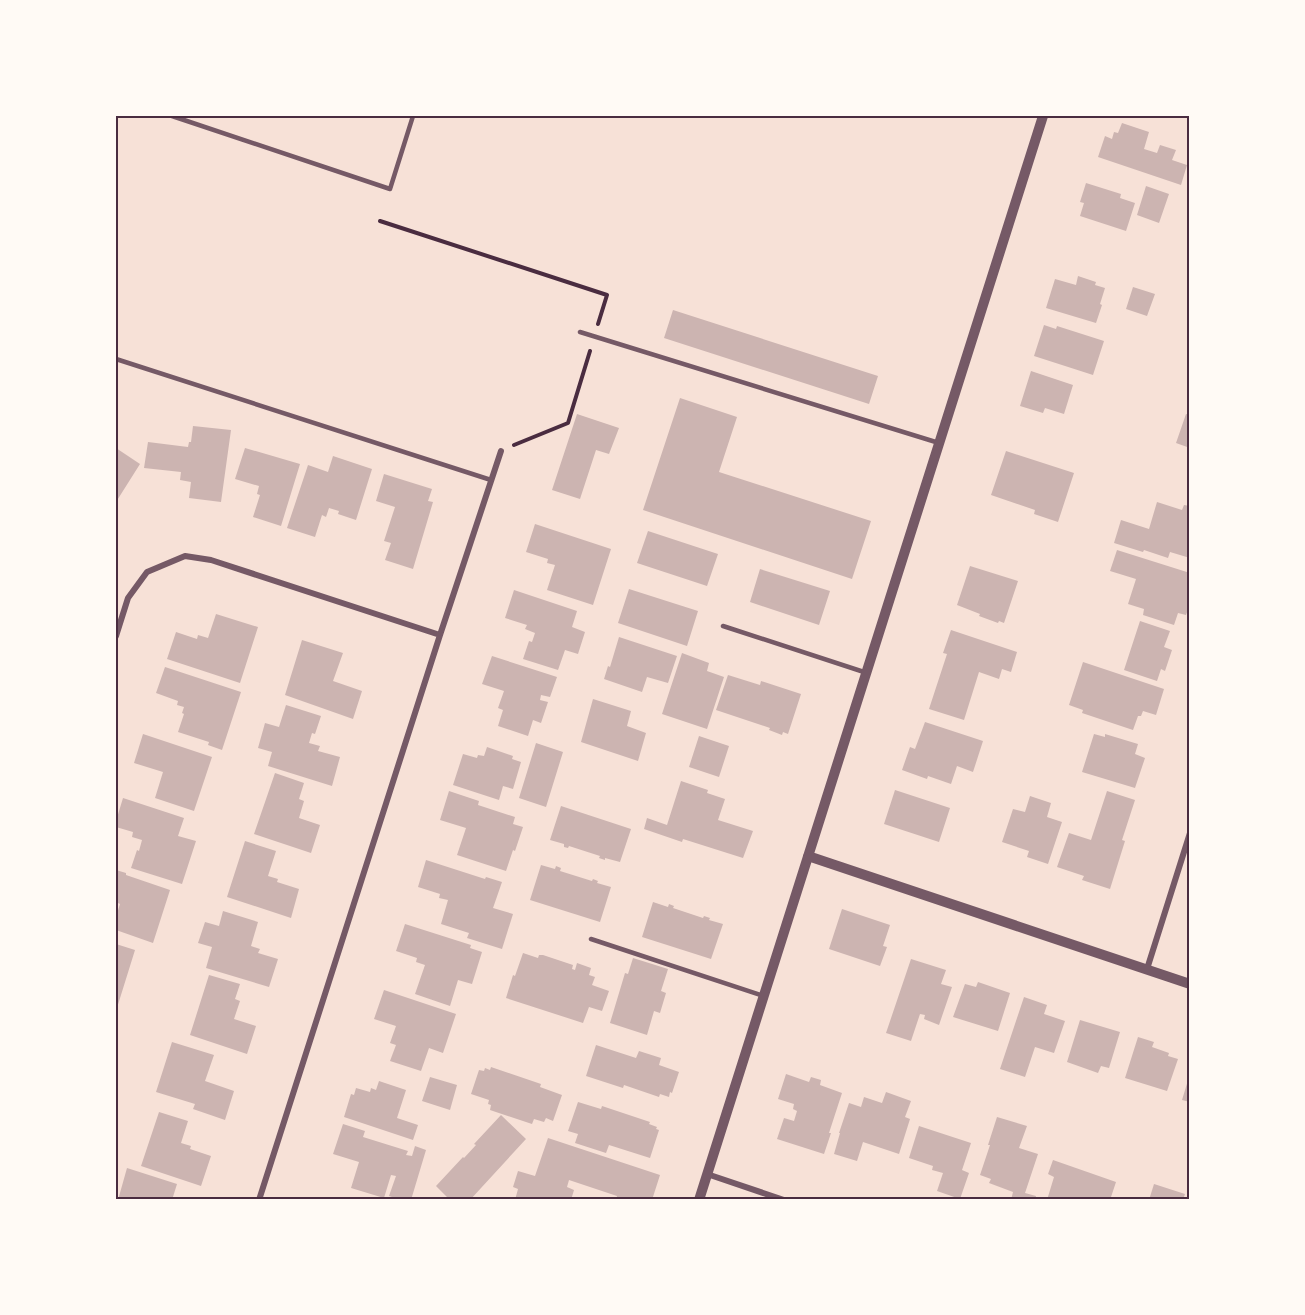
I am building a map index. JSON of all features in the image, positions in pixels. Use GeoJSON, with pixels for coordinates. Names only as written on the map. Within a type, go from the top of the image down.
{"type":"FeatureCollection","features":[{"type":"Feature","properties":{"kind":"street"},"geometry":{"type":"LineString","coordinates":[[699,1200],[1043,116]]}},
{"type":"Feature","properties":{"kind":"street"},"geometry":{"type":"LineString","coordinates":[[259,1200],[501,451]]}},
{"type":"Feature","properties":{"kind":"street"},"geometry":{"type":"LineString","coordinates":[[116,636],[128,598],[147,572],[185,556],[212,560],[440,635]]}},
{"type":"Feature","properties":{"kind":"street"},"geometry":{"type":"LineString","coordinates":[[1147,969],[1190,833]]}},
{"type":"Feature","properties":{"kind":"street"},"geometry":{"type":"LineString","coordinates":[[808,856],[1190,984]]}},
{"type":"Feature","properties":{"kind":"street"},"geometry":{"type":"LineString","coordinates":[[707,1174],[784,1200]]}},
{"type":"Feature","properties":{"kind":"lane"},"geometry":{"type":"LineString","coordinates":[[172,116],[390,189],[413,116]]}},
{"type":"Feature","properties":{"kind":"lane"},"geometry":{"type":"LineString","coordinates":[[580,332],[939,444]]}},
{"type":"Feature","properties":{"kind":"lane"},"geometry":{"type":"LineString","coordinates":[[116,359],[491,480]]}},
{"type":"Feature","properties":{"kind":"lane"},"geometry":{"type":"LineString","coordinates":[[723,626],[867,673]]}},
{"type":"Feature","properties":{"kind":"lane"},"geometry":{"type":"LineString","coordinates":[[591,939],[764,996]]}},
{"type":"Feature","properties":{"kind":"path"},"geometry":{"type":"LineString","coordinates":[[380,222],[607,295],[568,423],[501,451]]}},
{"type":"Feature","properties":{"kind":"building"},"geometry":{"type":"Polygon","coordinates":[[[1122,123],[1149,132],[1144,149],[1157,153],[1160,145],[1176,150],[1172,160],[1187,165],[1181,185],[1098,157],[1105,136],[1112,139],[1114,132],[1118,133],[1122,123]]]}},
{"type":"Feature","properties":{"kind":"building"},"geometry":{"type":"Polygon","coordinates":[[[1086,183],[1121,194],[1120,198],[1135,203],[1126,231],[1080,216],[1084,203],[1080,202],[1086,183]]]}},
{"type":"Feature","properties":{"kind":"building"},"geometry":{"type":"Polygon","coordinates":[[[1146,186],[1169,194],[1159,223],[1137,215],[1146,186]]]}},
{"type":"Feature","properties":{"kind":"building"},"geometry":{"type":"Polygon","coordinates":[[[1078,276],[1096,282],[1095,285],[1105,288],[1096,323],[1046,308],[1055,279],[1076,285],[1078,276]]]}},
{"type":"Feature","properties":{"kind":"building"},"geometry":{"type":"Polygon","coordinates":[[[1133,287],[1155,294],[1147,316],[1126,309],[1133,287]]]}},
{"type":"Feature","properties":{"kind":"building"},"geometry":{"type":"Polygon","coordinates":[[[673,310],[878,376],[869,404],[664,338],[673,310]]]}},
{"type":"Feature","properties":{"kind":"building"},"geometry":{"type":"Polygon","coordinates":[[[1044,325],[1056,329],[1057,326],[1104,341],[1093,375],[1034,356],[1044,325]]]}},
{"type":"Feature","properties":{"kind":"building"},"geometry":{"type":"Polygon","coordinates":[[[1031,371],[1073,385],[1064,414],[1045,408],[1043,413],[1020,406],[1031,371]]]}},
{"type":"Feature","properties":{"kind":"building"},"geometry":{"type":"Polygon","coordinates":[[[680,398],[737,417],[719,472],[871,521],[852,579],[643,510],[680,398]]]}},
{"type":"Feature","properties":{"kind":"building"},"geometry":{"type":"Polygon","coordinates":[[[577,414],[619,428],[609,454],[596,450],[580,499],[552,490],[577,414]]]}},
{"type":"Feature","properties":{"kind":"building"},"geometry":{"type":"Polygon","coordinates":[[[1186,414],[1190,415],[1190,448],[1176,443],[1186,414]]]}},
{"type":"Feature","properties":{"kind":"building"},"geometry":{"type":"Polygon","coordinates":[[[193,426],[231,430],[221,502],[189,498],[191,482],[180,480],[181,472],[144,468],[148,442],[188,447],[193,426]]]}},
{"type":"Feature","properties":{"kind":"building"},"geometry":{"type":"Polygon","coordinates":[[[116,448],[140,464],[116,502],[116,448]]]}},
{"type":"Feature","properties":{"kind":"building"},"geometry":{"type":"Polygon","coordinates":[[[245,448],[300,464],[281,526],[253,517],[260,495],[257,494],[259,486],[235,479],[245,448]]]}},
{"type":"Feature","properties":{"kind":"building"},"geometry":{"type":"Polygon","coordinates":[[[1006,451],[1074,473],[1058,522],[1034,514],[1035,510],[991,495],[1006,451]]]}},
{"type":"Feature","properties":{"kind":"building"},"geometry":{"type":"Polygon","coordinates":[[[333,456],[372,469],[356,520],[338,514],[339,511],[329,508],[326,517],[322,515],[315,537],[287,528],[308,465],[328,472],[333,456]]]}},
{"type":"Feature","properties":{"kind":"building"},"geometry":{"type":"Polygon","coordinates":[[[384,474],[432,489],[428,501],[433,502],[413,569],[385,560],[391,543],[384,541],[395,507],[376,501],[384,474]]]}},
{"type":"Feature","properties":{"kind":"building"},"geometry":{"type":"Polygon","coordinates":[[[1157,502],[1182,510],[1184,505],[1190,506],[1190,558],[1170,552],[1168,558],[1114,543],[1121,520],[1149,529],[1157,502]]]}},
{"type":"Feature","properties":{"kind":"building"},"geometry":{"type":"Polygon","coordinates":[[[535,524],[611,549],[593,605],[547,590],[555,565],[547,563],[548,559],[526,552],[535,524]]]}},
{"type":"Feature","properties":{"kind":"building"},"geometry":{"type":"Polygon","coordinates":[[[648,531],[718,554],[707,586],[637,563],[648,531]]]}},
{"type":"Feature","properties":{"kind":"building"},"geometry":{"type":"Polygon","coordinates":[[[1117,550],[1190,573],[1190,604],[1186,615],[1178,613],[1174,625],[1143,615],[1144,609],[1128,604],[1136,579],[1110,571],[1117,550]]]}},
{"type":"Feature","properties":{"kind":"building"},"geometry":{"type":"Polygon","coordinates":[[[970,566],[1018,581],[1004,623],[979,616],[980,614],[957,605],[970,566]]]}},
{"type":"Feature","properties":{"kind":"building"},"geometry":{"type":"Polygon","coordinates":[[[760,569],[830,591],[819,625],[750,602],[760,569]]]}},
{"type":"Feature","properties":{"kind":"building"},"geometry":{"type":"Polygon","coordinates":[[[629,589],[698,611],[687,646],[618,623],[629,589]]]}},
{"type":"Feature","properties":{"kind":"building"},"geometry":{"type":"Polygon","coordinates":[[[514,590],[577,611],[572,627],[585,632],[578,654],[565,650],[558,670],[523,659],[529,641],[532,642],[535,633],[525,629],[527,625],[505,618],[514,590]]]}},
{"type":"Feature","properties":{"kind":"building"},"geometry":{"type":"Polygon","coordinates":[[[216,614],[258,627],[240,683],[167,659],[176,632],[197,639],[198,635],[208,638],[216,614]]]}},
{"type":"Feature","properties":{"kind":"building"},"geometry":{"type":"Polygon","coordinates":[[[1140,621],[1170,631],[1164,647],[1172,650],[1165,671],[1161,669],[1157,681],[1124,670],[1140,621]]]}},
{"type":"Feature","properties":{"kind":"building"},"geometry":{"type":"Polygon","coordinates":[[[951,630],[1017,652],[1011,672],[1002,669],[999,679],[979,672],[964,720],[929,709],[947,654],[943,653],[951,630]]]}},
{"type":"Feature","properties":{"kind":"building"},"geometry":{"type":"Polygon","coordinates":[[[619,637],[677,656],[668,683],[647,677],[642,692],[604,679],[619,637]]]}},
{"type":"Feature","properties":{"kind":"building"},"geometry":{"type":"Polygon","coordinates":[[[302,640],[343,653],[333,681],[362,691],[353,719],[285,695],[302,640]]]}},
{"type":"Feature","properties":{"kind":"building"},"geometry":{"type":"Polygon","coordinates":[[[682,653],[709,663],[707,671],[724,677],[707,729],[662,714],[682,653]]]}},
{"type":"Feature","properties":{"kind":"building"},"geometry":{"type":"Polygon","coordinates":[[[492,656],[557,677],[550,697],[541,695],[540,700],[548,702],[541,723],[533,720],[528,736],[498,726],[503,710],[498,708],[504,691],[482,684],[492,656]]]}},
{"type":"Feature","properties":{"kind":"building"},"geometry":{"type":"Polygon","coordinates":[[[1083,662],[1164,689],[1156,715],[1143,711],[1141,716],[1138,716],[1133,730],[1082,713],[1083,710],[1069,705],[1083,662]]]}},
{"type":"Feature","properties":{"kind":"building"},"geometry":{"type":"Polygon","coordinates":[[[165,667],[241,692],[222,750],[208,745],[209,742],[178,732],[184,707],[177,705],[178,701],[156,693],[165,667]]]}},
{"type":"Feature","properties":{"kind":"building"},"geometry":{"type":"Polygon","coordinates":[[[728,675],[760,685],[761,681],[801,694],[788,734],[783,732],[782,735],[769,730],[770,728],[716,710],[728,675]]]}},
{"type":"Feature","properties":{"kind":"building"},"geometry":{"type":"Polygon","coordinates":[[[593,699],[631,711],[627,726],[646,733],[638,761],[581,742],[593,699]]]}},
{"type":"Feature","properties":{"kind":"building"},"geometry":{"type":"Polygon","coordinates":[[[286,705],[321,716],[315,734],[312,733],[309,743],[320,746],[318,751],[340,757],[332,786],[268,766],[272,752],[258,748],[265,723],[279,727],[286,705]]]}},
{"type":"Feature","properties":{"kind":"building"},"geometry":{"type":"Polygon","coordinates":[[[925,722],[983,741],[973,772],[957,766],[951,784],[902,770],[910,747],[915,749],[925,722]]]}},
{"type":"Feature","properties":{"kind":"building"},"geometry":{"type":"Polygon","coordinates":[[[143,734],[212,757],[194,811],[155,798],[163,772],[134,763],[143,734]]]}},
{"type":"Feature","properties":{"kind":"building"},"geometry":{"type":"Polygon","coordinates":[[[1094,734],[1105,737],[1105,734],[1138,744],[1135,754],[1145,758],[1135,788],[1082,772],[1094,734]]]}},
{"type":"Feature","properties":{"kind":"building"},"geometry":{"type":"Polygon","coordinates":[[[699,736],[729,746],[719,777],[689,767],[699,736]]]}},
{"type":"Feature","properties":{"kind":"building"},"geometry":{"type":"Polygon","coordinates":[[[536,743],[563,752],[546,807],[519,798],[536,743]]]}},
{"type":"Feature","properties":{"kind":"building"},"geometry":{"type":"Polygon","coordinates":[[[487,747],[513,756],[512,759],[521,762],[513,789],[503,786],[499,800],[453,785],[463,754],[477,758],[478,755],[484,756],[487,747]]]}},
{"type":"Feature","properties":{"kind":"building"},"geometry":{"type":"Polygon","coordinates":[[[275,773],[304,783],[299,799],[304,801],[299,818],[320,825],[311,853],[254,834],[275,773]]]}},
{"type":"Feature","properties":{"kind":"building"},"geometry":{"type":"Polygon","coordinates":[[[681,781],[708,790],[707,793],[725,799],[718,820],[753,831],[743,858],[644,829],[647,818],[667,825],[681,781]]]}},
{"type":"Feature","properties":{"kind":"building"},"geometry":{"type":"Polygon","coordinates":[[[895,790],[950,808],[939,842],[884,824],[895,790]]]}},
{"type":"Feature","properties":{"kind":"building"},"geometry":{"type":"Polygon","coordinates":[[[449,791],[479,801],[478,805],[515,817],[513,824],[523,827],[506,871],[457,855],[466,828],[440,820],[449,791]]]}},
{"type":"Feature","properties":{"kind":"building"},"geometry":{"type":"Polygon","coordinates":[[[1107,791],[1135,800],[1110,889],[1082,880],[1084,876],[1057,867],[1069,833],[1091,840],[1107,791]]]}},
{"type":"Feature","properties":{"kind":"building"},"geometry":{"type":"Polygon","coordinates":[[[1030,796],[1051,803],[1047,817],[1062,822],[1048,864],[1027,857],[1029,851],[1002,842],[1013,809],[1025,812],[1030,796]]]}},
{"type":"Feature","properties":{"kind":"building"},"geometry":{"type":"Polygon","coordinates":[[[123,798],[184,818],[178,836],[196,841],[182,884],[131,868],[142,840],[132,837],[133,832],[116,827],[123,798]]]}},
{"type":"Feature","properties":{"kind":"building"},"geometry":{"type":"Polygon","coordinates":[[[561,806],[631,829],[620,862],[605,858],[605,860],[599,858],[600,856],[569,846],[564,847],[564,844],[550,840],[561,806]]]}},
{"type":"Feature","properties":{"kind":"building"},"geometry":{"type":"Polygon","coordinates":[[[245,841],[276,851],[268,876],[278,879],[277,882],[299,889],[291,918],[227,897],[245,841]]]}},
{"type":"Feature","properties":{"kind":"building"},"geometry":{"type":"Polygon","coordinates":[[[426,860],[485,879],[486,877],[502,882],[493,908],[513,914],[502,949],[467,938],[469,933],[441,924],[448,900],[439,898],[440,894],[418,887],[426,860]]]}},
{"type":"Feature","properties":{"kind":"building"},"geometry":{"type":"Polygon","coordinates":[[[541,865],[555,869],[556,866],[561,868],[560,871],[592,881],[593,879],[598,881],[597,883],[611,887],[600,922],[530,900],[541,865]]]}},
{"type":"Feature","properties":{"kind":"building"},"geometry":{"type":"Polygon","coordinates":[[[116,870],[170,890],[153,943],[116,930],[116,917],[120,904],[116,902],[116,870]]]}},
{"type":"Feature","properties":{"kind":"building"},"geometry":{"type":"Polygon","coordinates":[[[653,902],[668,907],[669,904],[674,906],[673,908],[703,918],[704,916],[723,924],[711,959],[642,937],[653,902]]]}},
{"type":"Feature","properties":{"kind":"building"},"geometry":{"type":"Polygon","coordinates":[[[842,909],[890,925],[883,946],[887,947],[880,966],[829,949],[842,909]]]}},
{"type":"Feature","properties":{"kind":"building"},"geometry":{"type":"Polygon","coordinates":[[[223,911],[258,922],[251,946],[260,949],[258,953],[278,959],[269,987],[206,968],[212,947],[198,943],[205,922],[219,926],[223,911]]]}},
{"type":"Feature","properties":{"kind":"building"},"geometry":{"type":"Polygon","coordinates":[[[405,924],[471,945],[470,948],[482,952],[472,984],[458,980],[450,1006],[415,994],[425,965],[416,962],[417,958],[396,951],[405,924]]]}},
{"type":"Feature","properties":{"kind":"building"},"geometry":{"type":"Polygon","coordinates":[[[116,944],[135,950],[116,1011],[116,944]]]}},
{"type":"Feature","properties":{"kind":"building"},"geometry":{"type":"Polygon","coordinates":[[[523,953],[538,958],[539,955],[543,955],[573,965],[572,969],[575,970],[577,963],[591,968],[589,975],[595,977],[592,985],[609,991],[602,1011],[589,1007],[583,1023],[506,998],[523,953]]]}},
{"type":"Feature","properties":{"kind":"building"},"geometry":{"type":"Polygon","coordinates":[[[633,958],[668,969],[661,991],[666,993],[660,1013],[654,1011],[647,1035],[610,1023],[625,973],[628,974],[633,958]]]}},
{"type":"Feature","properties":{"kind":"building"},"geometry":{"type":"Polygon","coordinates":[[[911,959],[946,970],[941,984],[952,987],[939,1025],[924,1019],[925,1015],[920,1014],[911,1041],[886,1033],[911,959]]]}},
{"type":"Feature","properties":{"kind":"building"},"geometry":{"type":"Polygon","coordinates":[[[209,975],[240,984],[235,999],[240,1001],[234,1019],[256,1026],[247,1054],[190,1035],[209,975]]]}},
{"type":"Feature","properties":{"kind":"building"},"geometry":{"type":"Polygon","coordinates":[[[978,982],[1010,993],[998,1031],[953,1017],[965,984],[976,987],[978,982]]]}},
{"type":"Feature","properties":{"kind":"building"},"geometry":{"type":"Polygon","coordinates":[[[384,990],[456,1014],[443,1053],[429,1048],[421,1071],[390,1061],[396,1045],[390,1043],[396,1026],[374,1019],[384,990]]]}},
{"type":"Feature","properties":{"kind":"building"},"geometry":{"type":"Polygon","coordinates":[[[1024,997],[1047,1005],[1044,1014],[1065,1021],[1054,1053],[1035,1047],[1025,1077],[1000,1069],[1024,997]]]}},
{"type":"Feature","properties":{"kind":"building"},"geometry":{"type":"Polygon","coordinates":[[[1080,1020],[1120,1032],[1109,1068],[1101,1066],[1098,1073],[1067,1062],[1080,1020]]]}},
{"type":"Feature","properties":{"kind":"building"},"geometry":{"type":"Polygon","coordinates":[[[1138,1037],[1154,1042],[1152,1047],[1178,1059],[1167,1091],[1125,1078],[1138,1037]]]}},
{"type":"Feature","properties":{"kind":"building"},"geometry":{"type":"Polygon","coordinates":[[[172,1042],[214,1055],[205,1081],[234,1091],[225,1120],[193,1109],[195,1104],[156,1092],[172,1042]]]}},
{"type":"Feature","properties":{"kind":"building"},"geometry":{"type":"Polygon","coordinates":[[[596,1045],[636,1058],[639,1051],[661,1058],[659,1065],[679,1072],[672,1093],[670,1092],[669,1097],[660,1094],[659,1097],[624,1085],[623,1088],[586,1076],[596,1045]]]}},
{"type":"Feature","properties":{"kind":"building"},"geometry":{"type":"Polygon","coordinates":[[[491,1067],[541,1084],[540,1087],[562,1095],[553,1121],[546,1118],[544,1122],[534,1119],[532,1124],[490,1110],[489,1100],[471,1094],[479,1070],[484,1071],[485,1068],[490,1070],[491,1067]]]}},
{"type":"Feature","properties":{"kind":"building"},"geometry":{"type":"Polygon","coordinates":[[[786,1074],[809,1082],[811,1077],[821,1080],[820,1085],[842,1093],[824,1154],[777,1139],[784,1118],[794,1121],[797,1111],[793,1109],[794,1104],[778,1099],[786,1074]]]}},
{"type":"Feature","properties":{"kind":"building"},"geometry":{"type":"Polygon","coordinates":[[[430,1077],[457,1085],[450,1110],[422,1101],[430,1077]]]}},
{"type":"Feature","properties":{"kind":"building"},"geometry":{"type":"Polygon","coordinates":[[[1190,1077],[1190,1102],[1182,1100],[1190,1077]]]}},
{"type":"Feature","properties":{"kind":"building"},"geometry":{"type":"Polygon","coordinates":[[[379,1081],[406,1090],[397,1118],[418,1125],[413,1140],[344,1117],[351,1094],[354,1095],[356,1088],[370,1092],[371,1088],[376,1090],[379,1081]]]}},
{"type":"Feature","properties":{"kind":"building"},"geometry":{"type":"Polygon","coordinates":[[[886,1092],[911,1101],[905,1117],[910,1119],[899,1154],[863,1142],[857,1161],[834,1154],[849,1103],[861,1107],[864,1097],[882,1103],[886,1092]]]}},
{"type":"Feature","properties":{"kind":"building"},"geometry":{"type":"Polygon","coordinates":[[[578,1102],[601,1109],[602,1106],[650,1122],[649,1124],[657,1127],[656,1129],[659,1130],[650,1158],[609,1145],[606,1153],[575,1143],[578,1134],[568,1131],[578,1102]]]}},
{"type":"Feature","properties":{"kind":"building"},"geometry":{"type":"Polygon","coordinates":[[[159,1112],[188,1121],[181,1143],[191,1146],[190,1149],[211,1156],[201,1186],[141,1166],[159,1112]]]}},
{"type":"Feature","properties":{"kind":"building"},"geometry":{"type":"Polygon","coordinates":[[[501,1115],[526,1139],[470,1200],[450,1200],[436,1186],[476,1145],[474,1144],[501,1115]]]}},
{"type":"Feature","properties":{"kind":"building"},"geometry":{"type":"Polygon","coordinates":[[[997,1117],[1027,1126],[1019,1148],[1038,1154],[1025,1193],[1036,1196],[1035,1200],[1011,1200],[1013,1192],[989,1183],[991,1179],[980,1175],[997,1117]]]}},
{"type":"Feature","properties":{"kind":"building"},"geometry":{"type":"Polygon","coordinates":[[[343,1124],[365,1131],[363,1137],[408,1151],[406,1155],[412,1156],[415,1146],[426,1150],[411,1200],[389,1196],[396,1176],[391,1175],[384,1198],[351,1188],[359,1162],[333,1154],[343,1124]]]}},
{"type":"Feature","properties":{"kind":"building"},"geometry":{"type":"Polygon","coordinates":[[[919,1126],[971,1143],[962,1170],[969,1173],[960,1199],[937,1191],[943,1173],[932,1170],[933,1166],[909,1158],[919,1126]]]}},
{"type":"Feature","properties":{"kind":"building"},"geometry":{"type":"Polygon","coordinates":[[[548,1138],[660,1175],[652,1200],[616,1200],[617,1196],[569,1180],[567,1187],[574,1190],[571,1200],[515,1200],[518,1189],[513,1187],[518,1171],[535,1176],[548,1138]]]}},
{"type":"Feature","properties":{"kind":"building"},"geometry":{"type":"Polygon","coordinates":[[[1053,1160],[1116,1182],[1110,1200],[1047,1200],[1054,1177],[1048,1174],[1053,1160]]]}},
{"type":"Feature","properties":{"kind":"building"},"geometry":{"type":"Polygon","coordinates":[[[127,1168],[177,1184],[172,1200],[118,1200],[127,1168]]]}},
{"type":"Feature","properties":{"kind":"building"},"geometry":{"type":"Polygon","coordinates":[[[1154,1184],[1185,1194],[1183,1200],[1149,1200],[1154,1184]]]}}]}
